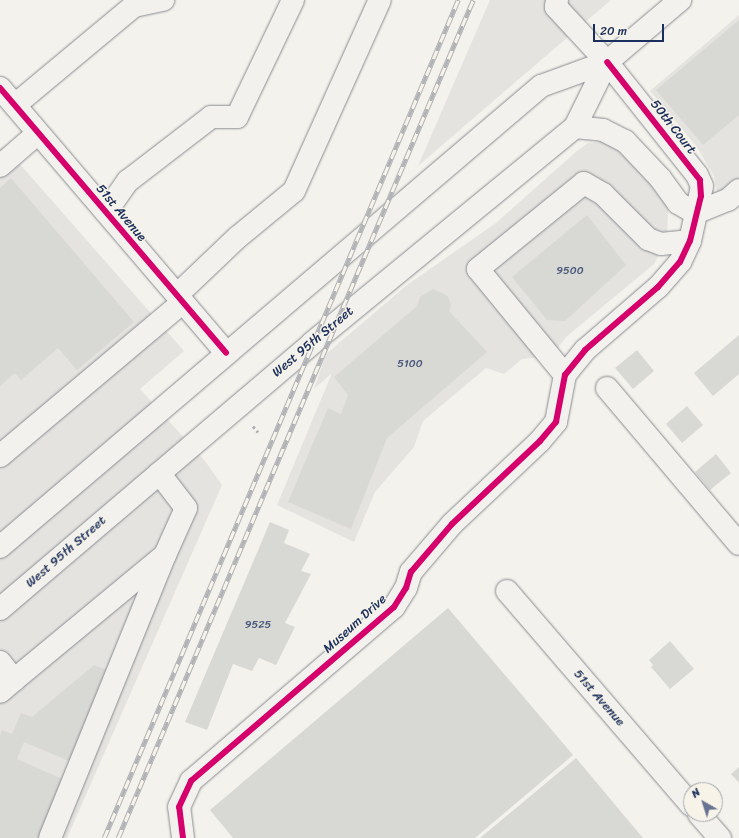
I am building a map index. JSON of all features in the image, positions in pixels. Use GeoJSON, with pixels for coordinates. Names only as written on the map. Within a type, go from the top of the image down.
{"type":"FeatureCollection","features":[{"type":"Feature","properties":{"kind":"street"},"geometry":{"type":"LineString","coordinates":[[15,105],[134,6],[163,0]]}},
{"type":"Feature","properties":{"kind":"street"},"geometry":{"type":"LineString","coordinates":[[106,212],[128,181],[211,117],[237,118],[293,0]]}},
{"type":"Feature","properties":{"kind":"street"},"geometry":{"type":"LineString","coordinates":[[0,456],[180,299],[238,237],[294,191],[380,0]]}},
{"type":"Feature","properties":{"kind":"street","name":"50th Court"},"geometry":{"type":"LineString","coordinates":[[557,0],[556,7],[607,62],[697,175],[702,186],[690,241],[680,262],[658,287],[585,350],[565,375]]}},
{"type":"Feature","properties":{"kind":"street","name":"West 95th Street"},"geometry":{"type":"LineString","coordinates":[[0,547],[541,86],[607,62],[680,0]]}},
{"type":"Feature","properties":{"kind":"street","name":"West 95th Street"},"geometry":{"type":"LineString","coordinates":[[0,609],[444,233],[575,127],[607,62]]}},
{"type":"Feature","properties":{"kind":"street","name":"51st Avenue"},"geometry":{"type":"LineString","coordinates":[[0,88],[226,353]]}},
{"type":"Feature","properties":{"kind":"street"},"geometry":{"type":"LineString","coordinates":[[575,127],[603,130],[625,141],[642,157],[678,204],[695,213],[728,200],[739,190]]}},
{"type":"Feature","properties":{"kind":"street"},"geometry":{"type":"LineString","coordinates":[[0,166],[38,133]]}},
{"type":"Feature","properties":{"kind":"street"},"geometry":{"type":"LineString","coordinates":[[565,375],[478,269],[584,183],[603,194],[648,239],[661,244],[690,241]]}},
{"type":"Feature","properties":{"kind":"street","name":"Museum Drive"},"geometry":{"type":"LineString","coordinates":[[183,838],[178,807],[191,781],[394,607],[406,588],[411,572],[452,524],[540,441],[556,422],[565,375]]}},
{"type":"Feature","properties":{"kind":"street"},"geometry":{"type":"LineString","coordinates":[[607,388],[739,544]]}},
{"type":"Feature","properties":{"kind":"street"},"geometry":{"type":"LineString","coordinates":[[50,838],[165,555],[186,508],[159,473]]}},
{"type":"Feature","properties":{"kind":"street"},"geometry":{"type":"LineString","coordinates":[[0,662],[7,686],[165,555]]}},
{"type":"Feature","properties":{"kind":"street","name":"51st Avenue"},"geometry":{"type":"LineString","coordinates":[[507,591],[683,796]]}},
{"type":"Feature","properties":{"kind":"street"},"geometry":{"type":"LineString","coordinates":[[706,822],[720,838]]}},
{"type":"Feature","properties":{"kind":"path"},"geometry":{"type":"LineString","coordinates":[[253,426],[258,432]]}},
{"type":"Feature","properties":{"kind":"shaded area"},"geometry":{"type":"Polygon","coordinates":[[[490,0],[611,0],[418,166],[490,0]]]}},
{"type":"Feature","properties":{"kind":"shaded area"},"geometry":{"type":"Polygon","coordinates":[[[739,15],[739,187],[719,203],[714,176],[697,147],[650,91],[739,15]]]}},
{"type":"Feature","properties":{"kind":"shaded area"},"geometry":{"type":"Polygon","coordinates":[[[609,141],[658,185],[668,209],[667,239],[654,264],[566,337],[552,356],[522,359],[504,374],[486,368],[423,421],[414,447],[375,492],[354,542],[277,505],[332,373],[314,389],[326,354],[407,285],[496,223],[577,151],[588,143],[609,141]]]}},
{"type":"Feature","properties":{"kind":"shaded area"},"geometry":{"type":"Polygon","coordinates":[[[4,146],[184,351],[140,389],[205,461],[222,485],[67,838],[0,838],[0,149],[4,146]]]}},
{"type":"Feature","properties":{"kind":"building"},"geometry":{"type":"Polygon","coordinates":[[[739,20],[739,115],[703,145],[656,90],[739,20]]]}},
{"type":"Feature","properties":{"kind":"building"},"geometry":{"type":"Polygon","coordinates":[[[11,178],[134,322],[77,370],[58,348],[21,380],[15,373],[0,386],[0,188],[11,178]]]}},
{"type":"Feature","properties":{"kind":"building"},"geometry":{"type":"Polygon","coordinates":[[[587,215],[626,265],[565,321],[547,320],[512,277],[587,215]]]}},
{"type":"Feature","properties":{"kind":"building"},"geometry":{"type":"Polygon","coordinates":[[[433,289],[448,296],[451,305],[449,311],[487,352],[387,438],[351,529],[288,502],[328,408],[341,414],[348,395],[334,377],[417,306],[420,297],[433,289]]]}},
{"type":"Feature","properties":{"kind":"building"},"geometry":{"type":"Polygon","coordinates":[[[739,335],[739,374],[713,396],[694,373],[739,335]]]}},
{"type":"Feature","properties":{"kind":"building"},"geometry":{"type":"Polygon","coordinates":[[[637,350],[654,371],[633,389],[615,368],[637,350]]]}},
{"type":"Feature","properties":{"kind":"building"},"geometry":{"type":"Polygon","coordinates":[[[687,406],[703,425],[682,443],[666,424],[687,406]]]}},
{"type":"Feature","properties":{"kind":"building"},"geometry":{"type":"Polygon","coordinates":[[[716,454],[731,473],[710,490],[695,472],[716,454]]]}},
{"type":"Feature","properties":{"kind":"building"},"geometry":{"type":"Polygon","coordinates":[[[270,522],[289,530],[284,543],[310,554],[301,571],[311,574],[285,623],[295,627],[276,665],[259,658],[252,671],[233,664],[207,730],[185,722],[270,522]]]}},
{"type":"Feature","properties":{"kind":"building"},"geometry":{"type":"Polygon","coordinates":[[[448,608],[573,755],[475,838],[233,838],[210,810],[448,608]]]}},
{"type":"Feature","properties":{"kind":"building"},"geometry":{"type":"Polygon","coordinates":[[[670,641],[694,669],[670,689],[651,667],[653,665],[649,660],[670,641]]]}},
{"type":"Feature","properties":{"kind":"building"},"geometry":{"type":"Polygon","coordinates":[[[94,665],[114,673],[76,764],[24,742],[17,759],[69,782],[45,838],[0,838],[0,735],[2,730],[12,734],[21,713],[32,717],[94,665]]]}},
{"type":"Feature","properties":{"kind":"building"},"geometry":{"type":"Polygon","coordinates":[[[576,758],[643,838],[480,838],[576,758]]]}},
{"type":"Feature","properties":{"kind":"building"},"geometry":{"type":"Polygon","coordinates":[[[739,767],[739,783],[731,774],[739,767]]]}},
{"type":"Feature","properties":{"kind":"railway"},"geometry":{"type":"LineString","coordinates":[[104,838],[458,0]]}},
{"type":"Feature","properties":{"kind":"railway"},"geometry":{"type":"LineString","coordinates":[[118,838],[473,0]]}},
{"type":"Feature","properties":{"kind":"cycle path"},"geometry":{"type":"LineString","coordinates":[[183,838],[179,807],[191,781],[394,607],[406,588],[411,572],[452,524],[540,441],[556,422],[565,375],[585,350],[658,287],[680,262],[690,241],[701,196],[700,180],[607,62]]}},
{"type":"Feature","properties":{"kind":"cycle path"},"geometry":{"type":"LineString","coordinates":[[0,88],[226,353]]}}]}
